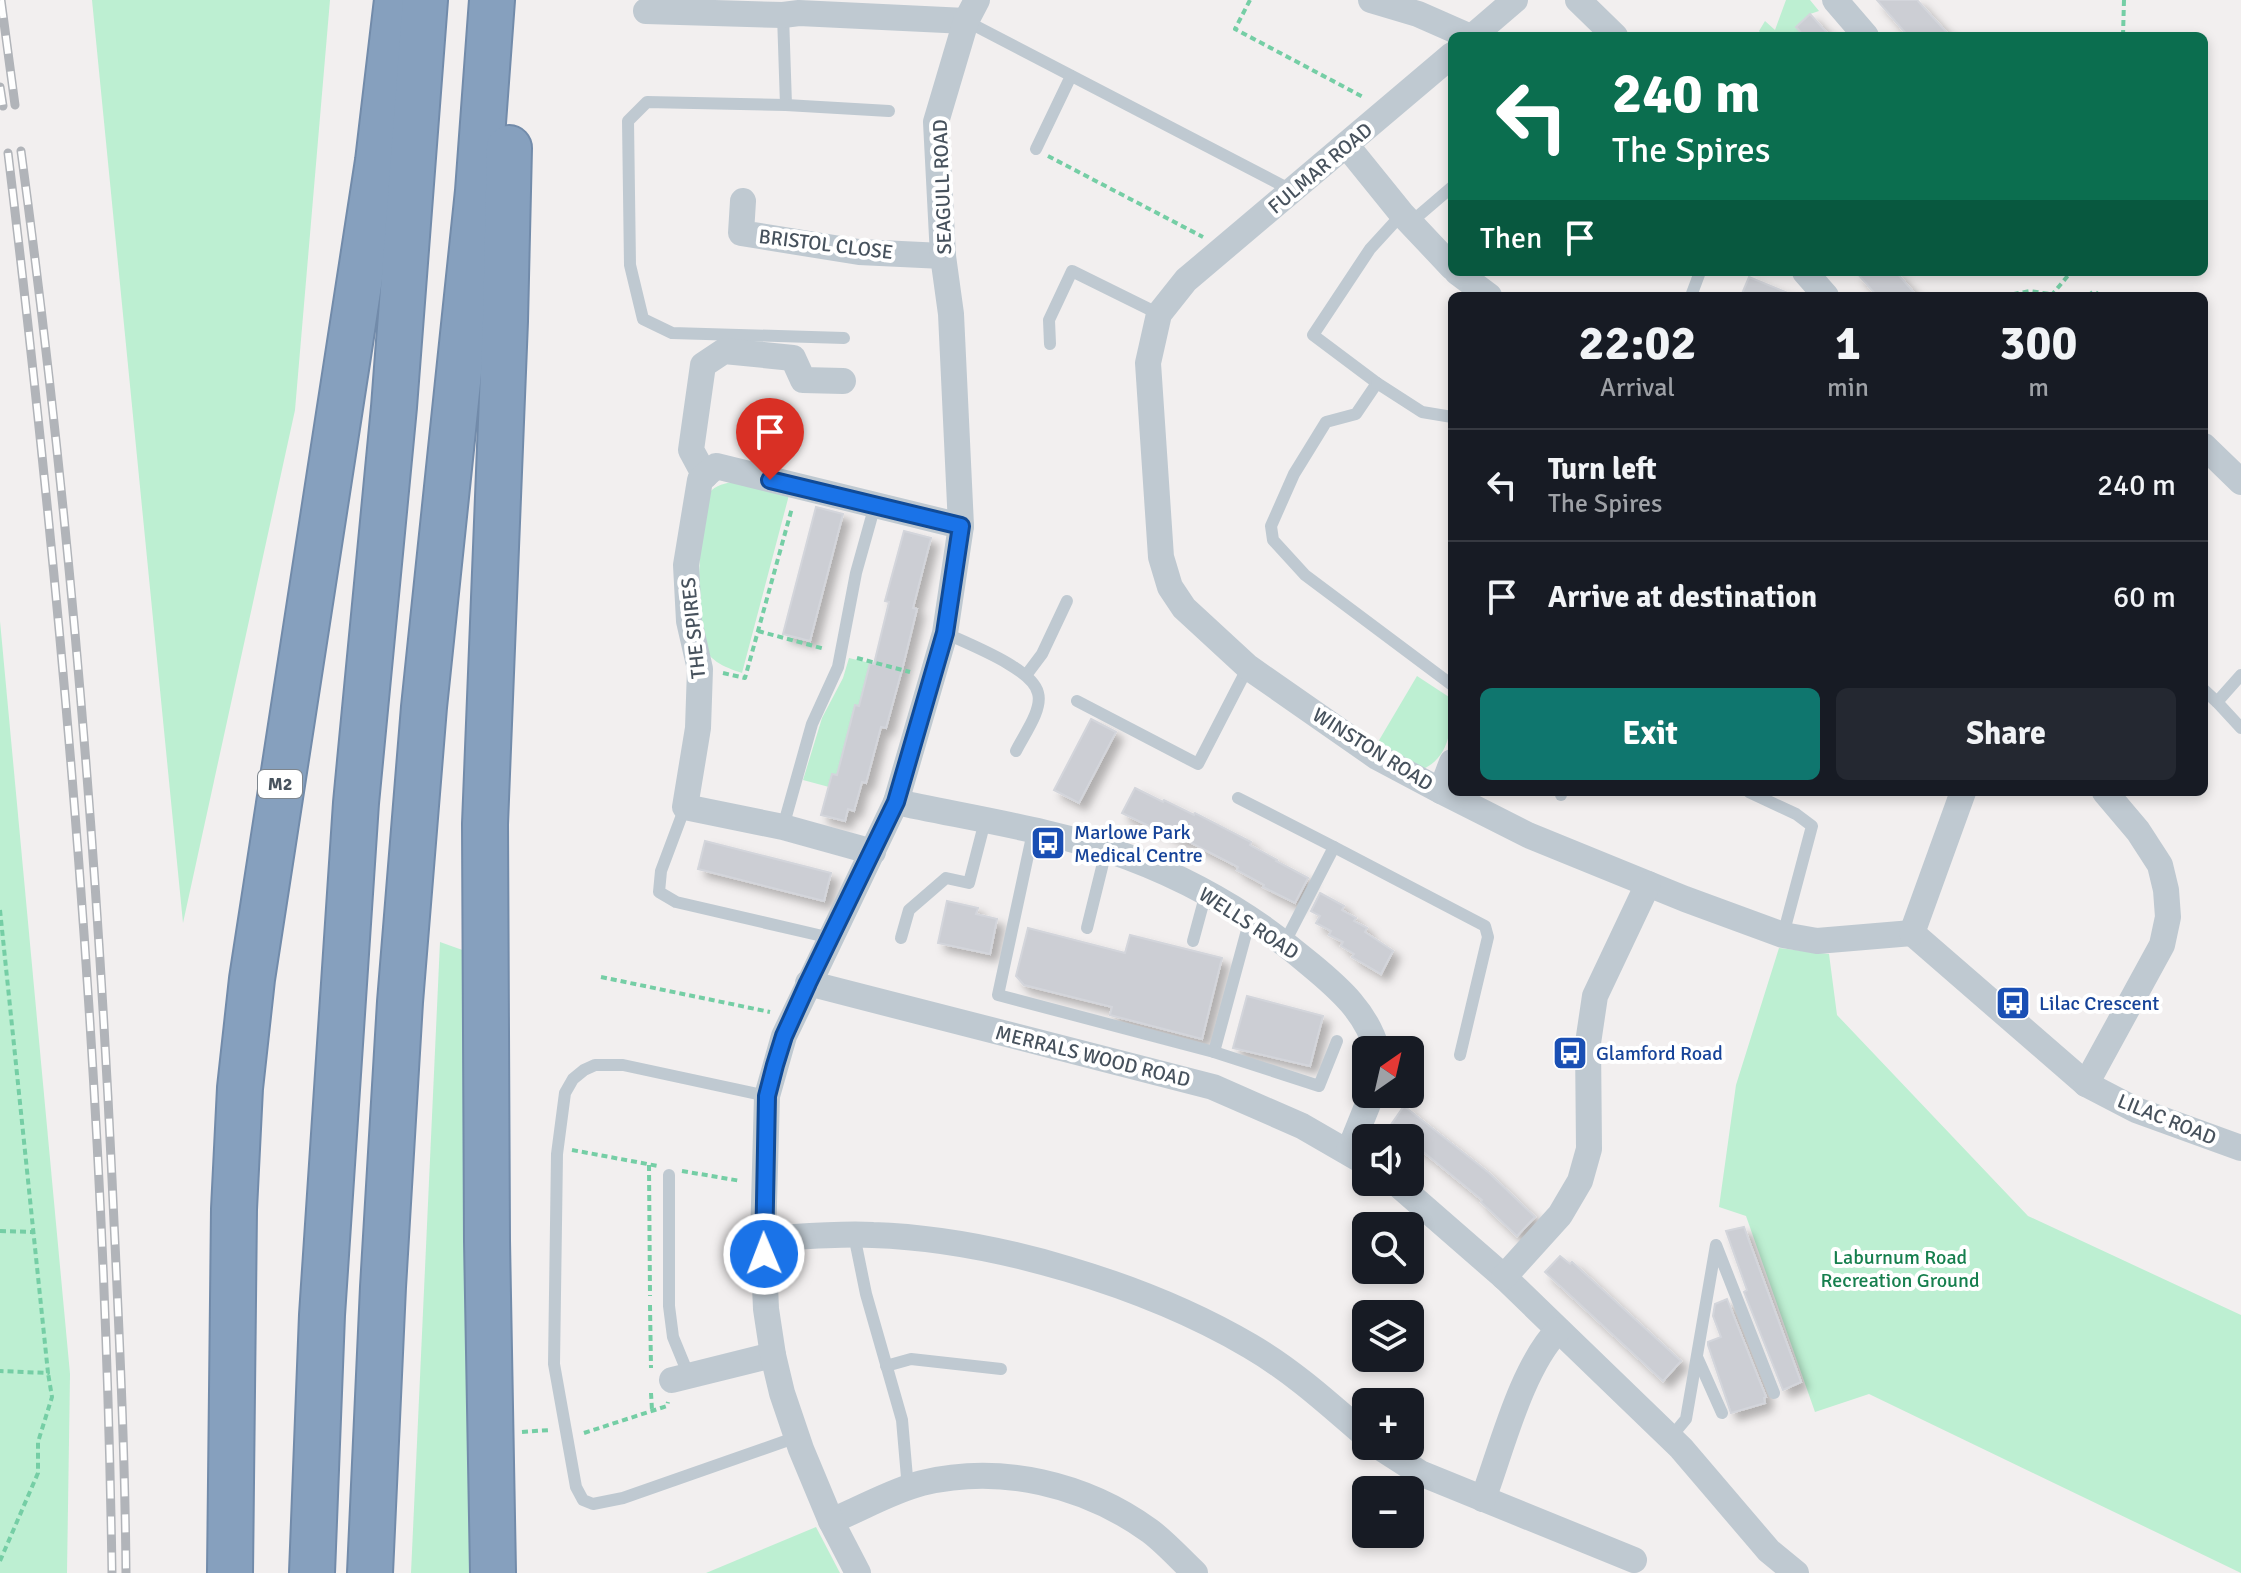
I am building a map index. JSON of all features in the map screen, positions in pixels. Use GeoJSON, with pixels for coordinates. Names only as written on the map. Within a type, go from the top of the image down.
{"type":"FeatureCollection","features":[{"type":"Feature","properties":{"kind":"highway","name":"M2"},"geometry":{"type":"LineString","coordinates":[[230,1573],[234,1209],[240,1088],[252,979],[378,161],[397,0]]}},
{"type":"Feature","properties":{"kind":"highway"},"geometry":{"type":"LineString","coordinates":[[312,1573],[322,1315],[356,803],[395,392],[425,0]]}},
{"type":"Feature","properties":{"kind":"highway"},"geometry":{"type":"LineString","coordinates":[[370,1573],[384,1271],[402,986],[424,707],[478,191],[492,0]]}},
{"type":"Feature","properties":{"kind":"highway"},"geometry":{"type":"LineString","coordinates":[[493,1573],[487,1241],[485,824],[513,33],[502,0]]}},
{"type":"Feature","properties":{"kind":"street"},"geometry":{"type":"LineString","coordinates":[[1371,0],[1462,32]]}},
{"type":"Feature","properties":{"kind":"street"},"geometry":{"type":"LineString","coordinates":[[1475,32],[1515,0]]}},
{"type":"Feature","properties":{"kind":"street"},"geometry":{"type":"LineString","coordinates":[[1578,0],[1611,32]]}},
{"type":"Feature","properties":{"kind":"street"},"geometry":{"type":"LineString","coordinates":[[1835,0],[1863,32]]}},
{"type":"Feature","properties":{"kind":"street"},"geometry":{"type":"LineString","coordinates":[[646,11],[971,10]]}},
{"type":"Feature","properties":{"kind":"street","name":"SEAGULL ROAD"},"geometry":{"type":"LineString","coordinates":[[858,1573],[831,1521],[797,1437],[773,1355],[766,1309],[763,1239],[767,1096],[792,1017],[896,802],[945,633],[961,526],[951,314],[943,256],[936,122],[971,10]]}},
{"type":"Feature","properties":{"kind":"street","name":"FULMAR ROAD"},"geometry":{"type":"LineString","coordinates":[[1186,280],[1448,58]]}},
{"type":"Feature","properties":{"kind":"street"},"geometry":{"type":"LineString","coordinates":[[1347,146],[1406,219],[1448,263]]}},
{"type":"Feature","properties":{"kind":"street","name":"BRISTOL CLOSE"},"geometry":{"type":"LineString","coordinates":[[743,201],[741,233],[859,252],[943,256]]}},
{"type":"Feature","properties":{"kind":"street"},"geometry":{"type":"LineString","coordinates":[[1464,276],[1493,292]]}},
{"type":"Feature","properties":{"kind":"street"},"geometry":{"type":"LineString","coordinates":[[1808,276],[1822,292]]}},
{"type":"Feature","properties":{"kind":"street","name":"WINSTON ROAD"},"geometry":{"type":"LineString","coordinates":[[1186,280],[1159,314],[1148,363],[1161,557],[1170,587],[1184,608],[1248,667],[1377,757],[1448,795]]}},
{"type":"Feature","properties":{"kind":"street"},"geometry":{"type":"LineString","coordinates":[[843,381],[803,380],[793,358],[724,351],[703,365],[691,450],[705,476],[716,466],[961,526]]}},
{"type":"Feature","properties":{"kind":"street"},"geometry":{"type":"LineString","coordinates":[[2208,450],[2241,482]]}},
{"type":"Feature","properties":{"kind":"street","name":"THE SPIRES"},"geometry":{"type":"LineString","coordinates":[[685,807],[698,728],[700,669],[689,621],[686,565],[700,480],[705,476]]}},
{"type":"Feature","properties":{"kind":"street"},"geometry":{"type":"LineString","coordinates":[[1441,791],[1448,773]]}},
{"type":"Feature","properties":{"kind":"street","name":"WINSTON ROAD"},"geometry":{"type":"LineString","coordinates":[[1451,796],[1528,835],[1783,935],[1817,941],[1912,933]]}},
{"type":"Feature","properties":{"kind":"street"},"geometry":{"type":"LineString","coordinates":[[1912,933],[1962,796]]}},
{"type":"Feature","properties":{"kind":"street"},"geometry":{"type":"LineString","coordinates":[[2086,1084],[2162,945],[2168,917],[2160,865],[2138,831],[2108,796]]}},
{"type":"Feature","properties":{"kind":"street","name":"WELLS ROAD"},"geometry":{"type":"LineString","coordinates":[[896,802],[1106,851],[1175,876],[1285,942],[1359,1010],[1374,1036]]}},
{"type":"Feature","properties":{"kind":"street"},"geometry":{"type":"LineString","coordinates":[[685,807],[783,827],[873,852]]}},
{"type":"Feature","properties":{"kind":"street"},"geometry":{"type":"LineString","coordinates":[[1504,1277],[1560,1215],[1580,1181],[1589,1149],[1588,1043],[1595,996],[1648,884]]}},
{"type":"Feature","properties":{"kind":"street","name":"LILAC ROAD"},"geometry":{"type":"LineString","coordinates":[[1912,933],[2086,1084],[2136,1110],[2241,1148]]}},
{"type":"Feature","properties":{"kind":"street","name":"MERRALS WOOD ROAD"},"geometry":{"type":"LineString","coordinates":[[808,983],[1213,1087],[1253,1103],[1352,1154]]}},
{"type":"Feature","properties":{"kind":"street"},"geometry":{"type":"LineString","coordinates":[[1411,1196],[1504,1277],[1676,1442],[1769,1551],[1796,1573]]}},
{"type":"Feature","properties":{"kind":"street"},"geometry":{"type":"LineString","coordinates":[[763,1239],[854,1235],[936,1239],[1019,1257],[1093,1278],[1168,1304],[1251,1346],[1309,1386],[1352,1424]]}},
{"type":"Feature","properties":{"kind":"street"},"geometry":{"type":"LineString","coordinates":[[1483,1499],[1526,1381],[1543,1348],[1558,1330]]}},
{"type":"Feature","properties":{"kind":"street"},"geometry":{"type":"LineString","coordinates":[[680,1378],[773,1355]]}},
{"type":"Feature","properties":{"kind":"street"},"geometry":{"type":"LineString","coordinates":[[1400,1460],[1420,1473],[1634,1560]]}},
{"type":"Feature","properties":{"kind":"street"},"geometry":{"type":"LineString","coordinates":[[831,1521],[921,1484],[969,1476],[1018,1477],[1065,1488],[1110,1506],[1151,1532],[1195,1573]]}},
{"type":"Feature","properties":{"kind":"lane"},"geometry":{"type":"LineString","coordinates":[[786,105],[793,9]]}},
{"type":"Feature","properties":{"kind":"lane"},"geometry":{"type":"LineString","coordinates":[[971,10],[1071,76],[1293,191]]}},
{"type":"Feature","properties":{"kind":"lane"},"geometry":{"type":"LineString","coordinates":[[1036,149],[1071,76]]}},
{"type":"Feature","properties":{"kind":"lane"},"geometry":{"type":"LineString","coordinates":[[844,338],[672,333],[643,319],[630,265],[628,121],[647,102],[889,111]]}},
{"type":"Feature","properties":{"kind":"lane"},"geometry":{"type":"LineString","coordinates":[[1448,190],[1370,249],[1313,335],[1422,412],[1448,416]]}},
{"type":"Feature","properties":{"kind":"lane"},"geometry":{"type":"LineString","coordinates":[[1050,344],[1049,320],[1072,271],[1159,314]]}},
{"type":"Feature","properties":{"kind":"lane"},"geometry":{"type":"LineString","coordinates":[[1377,383],[1356,414],[1326,422],[1310,446],[1271,526],[1273,540],[1305,575],[1448,683]]}},
{"type":"Feature","properties":{"kind":"lane"},"geometry":{"type":"LineString","coordinates":[[783,827],[812,724],[838,667],[856,573],[875,505]]}},
{"type":"Feature","properties":{"kind":"lane"},"geometry":{"type":"LineString","coordinates":[[1027,674],[1042,654],[1067,601]]}},
{"type":"Feature","properties":{"kind":"lane"},"geometry":{"type":"LineString","coordinates":[[945,633],[1027,674],[1038,693],[1037,708],[1016,751]]}},
{"type":"Feature","properties":{"kind":"lane"},"geometry":{"type":"LineString","coordinates":[[1077,701],[1198,764],[1248,667]]}},
{"type":"Feature","properties":{"kind":"lane"},"geometry":{"type":"LineString","coordinates":[[2217,702],[2241,675]]}},
{"type":"Feature","properties":{"kind":"lane"},"geometry":{"type":"LineString","coordinates":[[2208,694],[2241,728]]}},
{"type":"Feature","properties":{"kind":"lane"},"geometry":{"type":"LineString","coordinates":[[1758,796],[1796,814],[1812,826],[1783,935]]}},
{"type":"Feature","properties":{"kind":"lane"},"geometry":{"type":"LineString","coordinates":[[1238,798],[1485,926],[1488,937],[1460,1055]]}},
{"type":"Feature","properties":{"kind":"lane"},"geometry":{"type":"LineString","coordinates":[[685,807],[661,871],[659,892],[676,902],[831,938]]}},
{"type":"Feature","properties":{"kind":"lane"},"geometry":{"type":"LineString","coordinates":[[901,938],[909,910],[946,878],[969,883],[985,821]]}},
{"type":"Feature","properties":{"kind":"lane"},"geometry":{"type":"LineString","coordinates":[[1033,832],[998,995],[1214,1052],[1319,1086],[1337,1041]]}},
{"type":"Feature","properties":{"kind":"lane"},"geometry":{"type":"LineString","coordinates":[[1285,942],[1334,847]]}},
{"type":"Feature","properties":{"kind":"lane"},"geometry":{"type":"LineString","coordinates":[[1087,928],[1106,851]]}},
{"type":"Feature","properties":{"kind":"lane"},"geometry":{"type":"LineString","coordinates":[[1193,941],[1206,893]]}},
{"type":"Feature","properties":{"kind":"lane"},"geometry":{"type":"LineString","coordinates":[[1214,1052],[1250,919]]}},
{"type":"Feature","properties":{"kind":"lane"},"geometry":{"type":"LineString","coordinates":[[767,1096],[623,1065],[595,1065],[573,1079],[565,1093],[557,1154],[554,1364],[576,1487],[583,1500],[593,1504],[623,1498],[797,1437]]}},
{"type":"Feature","properties":{"kind":"lane"},"geometry":{"type":"LineString","coordinates":[[669,1175],[669,1306],[680,1378]]}},
{"type":"Feature","properties":{"kind":"lane"},"geometry":{"type":"LineString","coordinates":[[854,1235],[866,1294],[902,1420],[908,1489]]}},
{"type":"Feature","properties":{"kind":"lane"},"geometry":{"type":"LineString","coordinates":[[1676,1442],[1686,1419],[1716,1245],[1774,1393]]}},
{"type":"Feature","properties":{"kind":"lane"},"geometry":{"type":"LineString","coordinates":[[1697,1357],[1722,1413]]}},
{"type":"Feature","properties":{"kind":"lane"},"geometry":{"type":"LineString","coordinates":[[886,1366],[911,1359],[1001,1369]]}},
{"type":"Feature","properties":{"kind":"path"},"geometry":{"type":"LineString","coordinates":[[1250,0],[1235,29],[1388,110]]}},
{"type":"Feature","properties":{"kind":"path"},"geometry":{"type":"LineString","coordinates":[[2123,32],[2124,0]]}},
{"type":"Feature","properties":{"kind":"path"},"geometry":{"type":"LineString","coordinates":[[1036,149],[1225,249]]}},
{"type":"Feature","properties":{"kind":"path"},"geometry":{"type":"LineString","coordinates":[[2054,292],[2068,276]]}},
{"type":"Feature","properties":{"kind":"path"},"geometry":{"type":"LineString","coordinates":[[700,669],[745,678],[798,486]]}},
{"type":"Feature","properties":{"kind":"path"},"geometry":{"type":"LineString","coordinates":[[0,910],[52,1397],[38,1442],[38,1473],[0,1561]]}},
{"type":"Feature","properties":{"kind":"path"},"geometry":{"type":"LineString","coordinates":[[601,977],[792,1017]]}},
{"type":"Feature","properties":{"kind":"path"},"geometry":{"type":"LineString","coordinates":[[649,1165],[652,1410]]}},
{"type":"Feature","properties":{"kind":"path"},"geometry":{"type":"LineString","coordinates":[[0,1231],[33,1232]]}},
{"type":"Feature","properties":{"kind":"path"},"geometry":{"type":"LineString","coordinates":[[0,1371],[48,1373]]}},
{"type":"Feature","properties":{"kind":"path"},"geometry":{"type":"LineString","coordinates":[[566,1439],[667,1406],[680,1378]]}},
{"type":"Feature","properties":{"kind":"green space"},"geometry":{"type":"Polygon","coordinates":[[[92,0],[330,0],[295,410],[183,923],[92,0]]]}},
{"type":"Feature","properties":{"kind":"green space"},"geometry":{"type":"Polygon","coordinates":[[[1786,0],[1810,0],[1819,11],[1810,14],[1796,27],[1800,32],[1759,31],[1765,21],[1775,30],[1786,0]]]}},
{"type":"Feature","properties":{"kind":"green space"},"geometry":{"type":"Polygon","coordinates":[[[732,482],[789,495],[742,673],[722,665],[707,652],[701,639],[699,612],[702,524],[707,497],[712,490],[732,482]]]}},
{"type":"Feature","properties":{"kind":"green space"},"geometry":{"type":"Polygon","coordinates":[[[0,621],[70,1374],[67,1573],[0,1573],[0,621]]]}},
{"type":"Feature","properties":{"kind":"green space"},"geometry":{"type":"Polygon","coordinates":[[[849,658],[870,663],[859,706],[855,705],[837,775],[829,787],[803,780],[822,718],[843,678],[849,658]]]}},
{"type":"Feature","properties":{"kind":"green space"},"geometry":{"type":"Polygon","coordinates":[[[1417,676],[1448,696],[1448,740],[1432,764],[1423,769],[1408,764],[1378,742],[1417,676]]]}},
{"type":"Feature","properties":{"kind":"green space"},"geometry":{"type":"Polygon","coordinates":[[[440,942],[468,952],[471,1573],[411,1573],[440,942]]]}},
{"type":"Feature","properties":{"kind":"green space","name":"Laburnum Road Recreation Ground"},"geometry":{"type":"Polygon","coordinates":[[[1779,948],[1829,954],[1837,1015],[2028,1216],[2241,1315],[2241,1573],[1869,1394],[1815,1412],[1746,1216],[1719,1207],[1736,1085],[1779,948]]]}},
{"type":"Feature","properties":{"kind":"green space"},"geometry":{"type":"Polygon","coordinates":[[[816,1527],[840,1573],[706,1573],[816,1527]]]}},
{"type":"Feature","properties":{"kind":"building"},"geometry":{"type":"Polygon","coordinates":[[[1877,0],[1917,0],[1946,32],[1905,32],[1877,0]]]}},
{"type":"Feature","properties":{"kind":"building"},"geometry":{"type":"Polygon","coordinates":[[[1810,14],[1826,32],[1800,32],[1796,27],[1810,14]]]}},
{"type":"Feature","properties":{"kind":"building"},"geometry":{"type":"Polygon","coordinates":[[[1860,276],[1900,276],[1914,292],[1874,292],[1860,276]]]}},
{"type":"Feature","properties":{"kind":"building"},"geometry":{"type":"Polygon","coordinates":[[[1749,277],[1785,292],[1743,292],[1749,277]]]}},
{"type":"Feature","properties":{"kind":"building"},"geometry":{"type":"Polygon","coordinates":[[[816,507],[843,514],[810,641],[783,634],[816,507]]]}},
{"type":"Feature","properties":{"kind":"building"},"geometry":{"type":"Polygon","coordinates":[[[904,531],[931,538],[913,608],[917,609],[886,728],[881,727],[866,783],[862,782],[854,811],[848,809],[845,821],[821,815],[832,774],[837,775],[855,705],[859,706],[870,663],[874,664],[889,602],[885,601],[904,531]]]}},
{"type":"Feature","properties":{"kind":"building"},"geometry":{"type":"Polygon","coordinates":[[[1091,719],[1116,732],[1079,803],[1054,790],[1091,719]]]}},
{"type":"Feature","properties":{"kind":"building"},"geometry":{"type":"Polygon","coordinates":[[[1135,788],[1195,813],[1251,842],[1250,845],[1308,878],[1295,903],[1263,887],[1237,870],[1238,867],[1182,838],[1122,813],[1135,788]]]}},
{"type":"Feature","properties":{"kind":"building"},"geometry":{"type":"Polygon","coordinates":[[[705,841],[831,873],[824,901],[698,869],[705,841]]]}},
{"type":"Feature","properties":{"kind":"building"},"geometry":{"type":"Polygon","coordinates":[[[1320,893],[1344,906],[1342,910],[1367,928],[1365,932],[1393,951],[1381,974],[1352,957],[1354,954],[1341,946],[1343,942],[1316,923],[1320,916],[1311,911],[1320,893]]]}},
{"type":"Feature","properties":{"kind":"building"},"geometry":{"type":"Polygon","coordinates":[[[947,901],[978,908],[976,914],[997,919],[990,954],[938,943],[947,901]]]}},
{"type":"Feature","properties":{"kind":"building"},"geometry":{"type":"Polygon","coordinates":[[[1028,928],[1125,953],[1130,935],[1222,958],[1202,1039],[1110,1015],[1112,1007],[1024,985],[1016,976],[1028,928]]]}},
{"type":"Feature","properties":{"kind":"building"},"geometry":{"type":"Polygon","coordinates":[[[1247,996],[1323,1016],[1310,1066],[1233,1048],[1247,996]]]}},
{"type":"Feature","properties":{"kind":"building"},"geometry":{"type":"Polygon","coordinates":[[[1403,1108],[1407,1108],[1489,1173],[1535,1217],[1517,1236],[1482,1200],[1424,1152],[1424,1124],[1391,1124],[1403,1108]]]}},
{"type":"Feature","properties":{"kind":"building"},"geometry":{"type":"Polygon","coordinates":[[[1744,1227],[1801,1382],[1783,1390],[1744,1292],[1747,1290],[1726,1231],[1744,1227]]]}},
{"type":"Feature","properties":{"kind":"building"},"geometry":{"type":"Polygon","coordinates":[[[1560,1256],[1570,1264],[1572,1262],[1681,1361],[1663,1381],[1545,1272],[1560,1256]]]}},
{"type":"Feature","properties":{"kind":"building"},"geometry":{"type":"Polygon","coordinates":[[[1727,1299],[1766,1397],[1765,1403],[1731,1413],[1708,1345],[1708,1342],[1721,1337],[1713,1316],[1715,1304],[1727,1299]]]}},
{"type":"Feature","properties":{"kind":"railway"},"geometry":{"type":"LineString","coordinates":[[1,0],[15,105]]}},
{"type":"Feature","properties":{"kind":"railway"},"geometry":{"type":"LineString","coordinates":[[0,87],[3,106]]}},
{"type":"Feature","properties":{"kind":"railway"},"geometry":{"type":"LineString","coordinates":[[21,151],[66,535],[98,921],[123,1425],[126,1573]]}},
{"type":"Feature","properties":{"kind":"railway"},"geometry":{"type":"LineString","coordinates":[[8,153],[47,507],[79,862],[101,1217],[112,1573]]}},
{"type":"Feature","properties":{"kind":"place","name":"Marlowe Park Medical Centre"},"geometry":{"type":"Point","coordinates":[1048,843]}},
{"type":"Feature","properties":{"kind":"place","name":"Lilac Crescent"},"geometry":{"type":"Point","coordinates":[2013,1003]}},
{"type":"Feature","properties":{"kind":"place","name":"Glamford Road"},"geometry":{"type":"Point","coordinates":[1570,1053]}},
{"type":"Feature","properties":{"kind":"route"},"geometry":{"type":"LineString","coordinates":[[764,1254],[767,1096],[775,1065],[784,1036],[808,983],[896,802],[945,633],[961,526],[770,480]]}}]}
